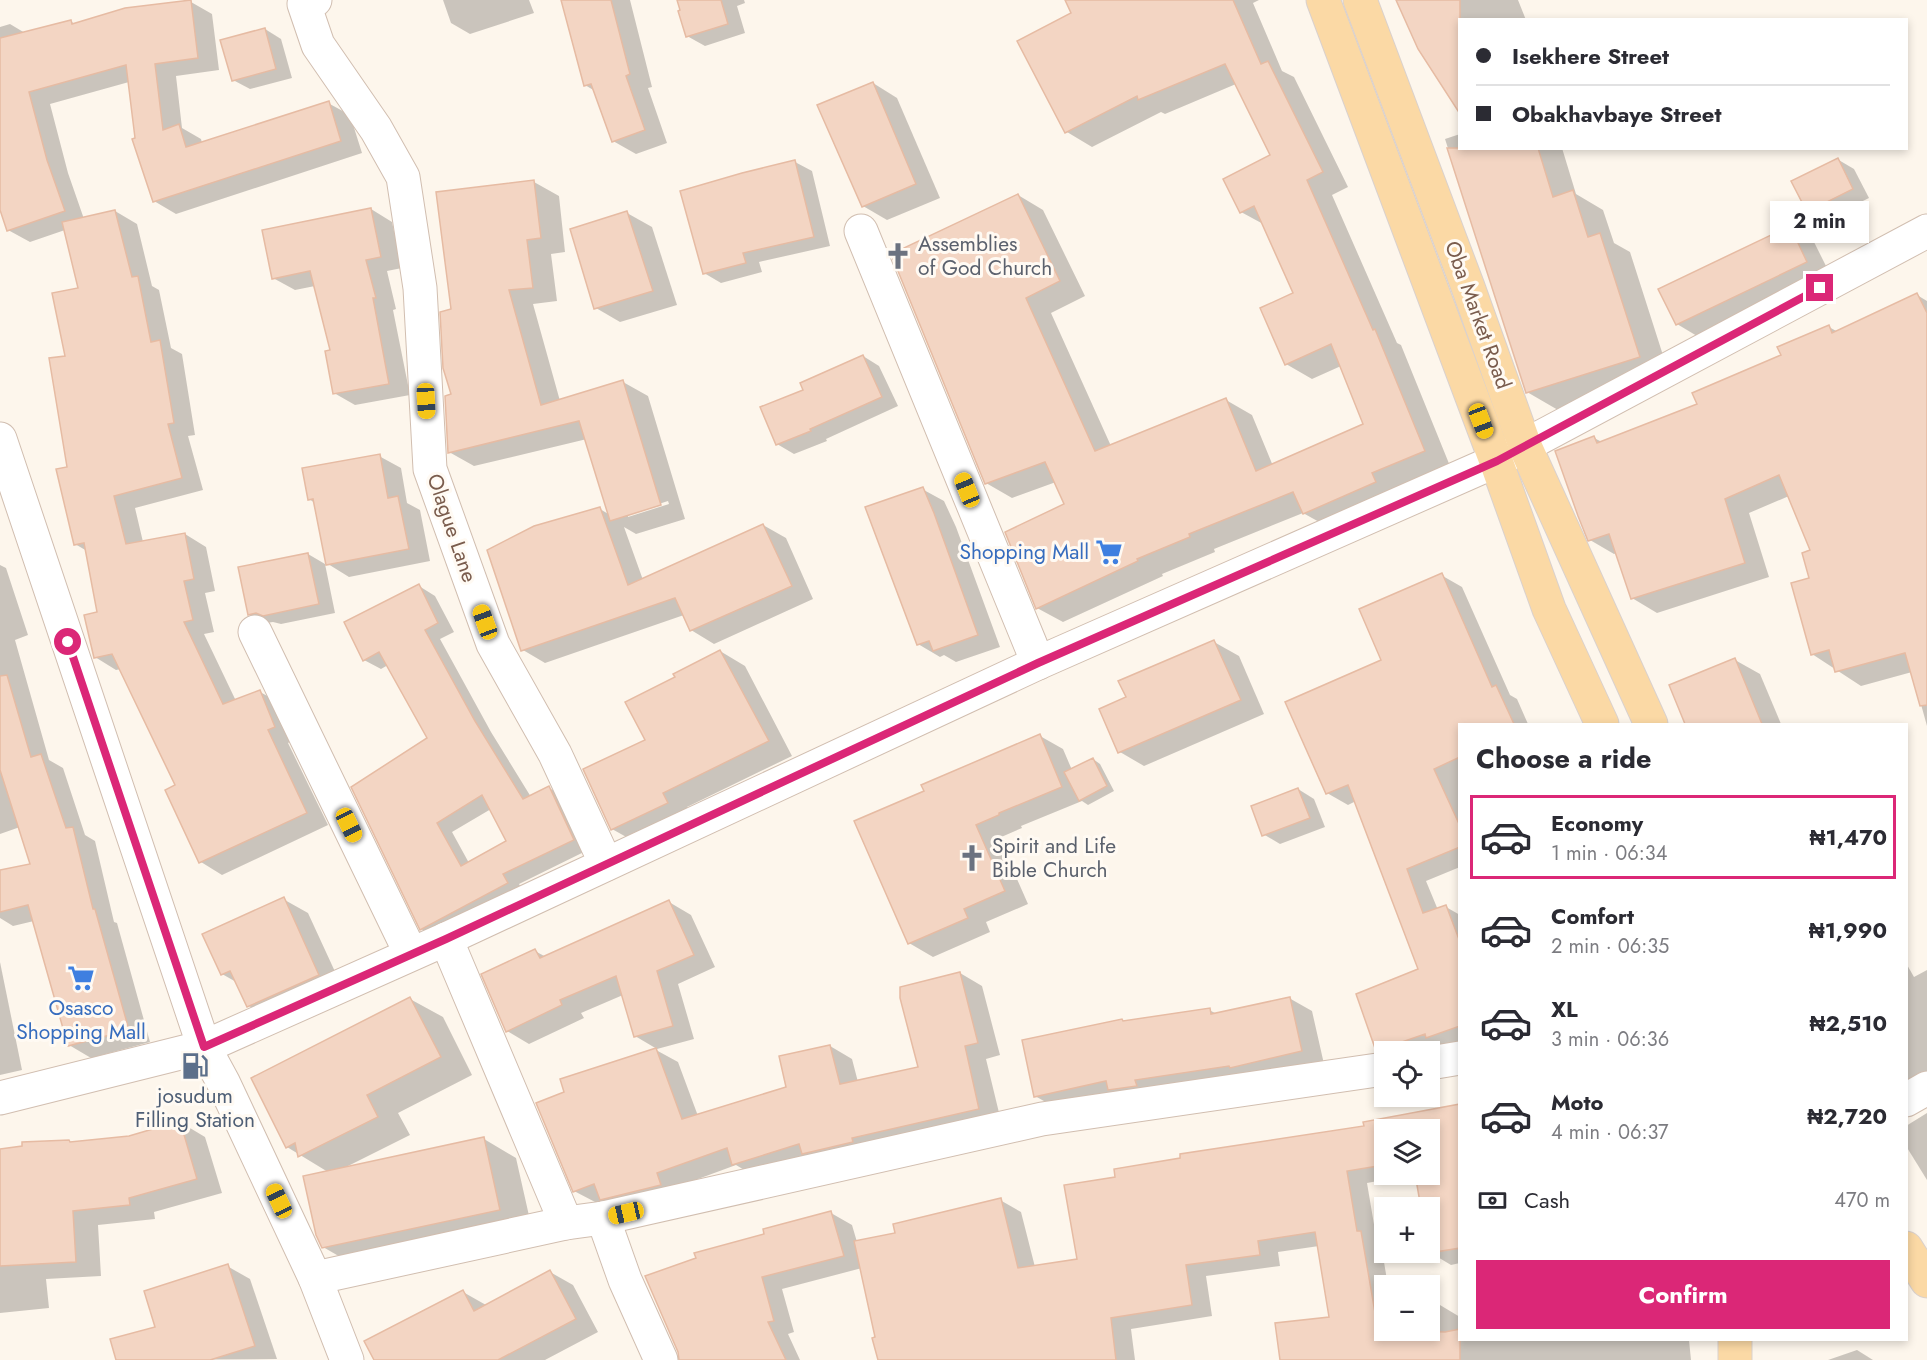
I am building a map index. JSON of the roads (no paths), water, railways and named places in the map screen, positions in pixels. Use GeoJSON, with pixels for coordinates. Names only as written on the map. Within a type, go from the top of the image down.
{"type":"FeatureCollection","features":[{"type":"Feature","properties":{"kind":"main road","name":"Oba Market Road"},"geometry":{"type":"LineString","coordinates":[[1323,0],[1497,461],[1549,609],[1602,723]]}},
{"type":"Feature","properties":{"kind":"main road","name":"Oba Market Road"},"geometry":{"type":"LineString","coordinates":[[1360,0],[1525,446],[1651,723]]}},
{"type":"Feature","properties":{"kind":"main road"},"geometry":{"type":"LineString","coordinates":[[1908,1251],[1927,1281]]}},
{"type":"Feature","properties":{"kind":"main road"},"geometry":{"type":"LineString","coordinates":[[1735,1341],[1735,1360]]}},
{"type":"Feature","properties":{"kind":"street","name":"Olague Lane"},"geometry":{"type":"LineString","coordinates":[[303,1],[318,45],[376,129],[403,177],[420,288],[430,469],[493,644],[555,754],[606,864]]}},
{"type":"Feature","properties":{"kind":"street"},"geometry":{"type":"LineString","coordinates":[[861,231],[1038,663]]}},
{"type":"Feature","properties":{"kind":"street"},"geometry":{"type":"LineString","coordinates":[[0,1098],[204,1047],[446,939],[1038,663],[1497,461],[1927,231]]}},
{"type":"Feature","properties":{"kind":"street"},"geometry":{"type":"LineString","coordinates":[[0,439],[204,1047],[223,1082],[315,1278],[346,1360]]}},
{"type":"Feature","properties":{"kind":"street"},"geometry":{"type":"LineString","coordinates":[[255,632],[411,954]]}},
{"type":"Feature","properties":{"kind":"street"},"geometry":{"type":"LineString","coordinates":[[446,939],[566,1223]]}},
{"type":"Feature","properties":{"kind":"street"},"geometry":{"type":"LineString","coordinates":[[1440,1061],[1458,1058]]}},
{"type":"Feature","properties":{"kind":"street"},"geometry":{"type":"LineString","coordinates":[[315,1278],[566,1223],[603,1218],[1042,1119],[1374,1070]]}},
{"type":"Feature","properties":{"kind":"street"},"geometry":{"type":"LineString","coordinates":[[1908,1099],[1927,1088]]}},
{"type":"Feature","properties":{"kind":"street"},"geometry":{"type":"LineString","coordinates":[[603,1218],[625,1280],[661,1360]]}},
{"type":"Feature","properties":{"kind":"place","name":"Assemblies of God Church"},"geometry":{"type":"Point","coordinates":[898,256]}},
{"type":"Feature","properties":{"kind":"place","name":"Shopping Mall"},"geometry":{"type":"Point","coordinates":[1109,552]}},
{"type":"Feature","properties":{"kind":"place","name":"Spirit and Life Bible Church"},"geometry":{"type":"Point","coordinates":[972,858]}},
{"type":"Feature","properties":{"kind":"place","name":"Osasco Shopping Mall"},"geometry":{"type":"Point","coordinates":[81,978]}},
{"type":"Feature","properties":{"kind":"place","name":"josudum Filling Station"},"geometry":{"type":"Point","coordinates":[195,1066]}}]}
